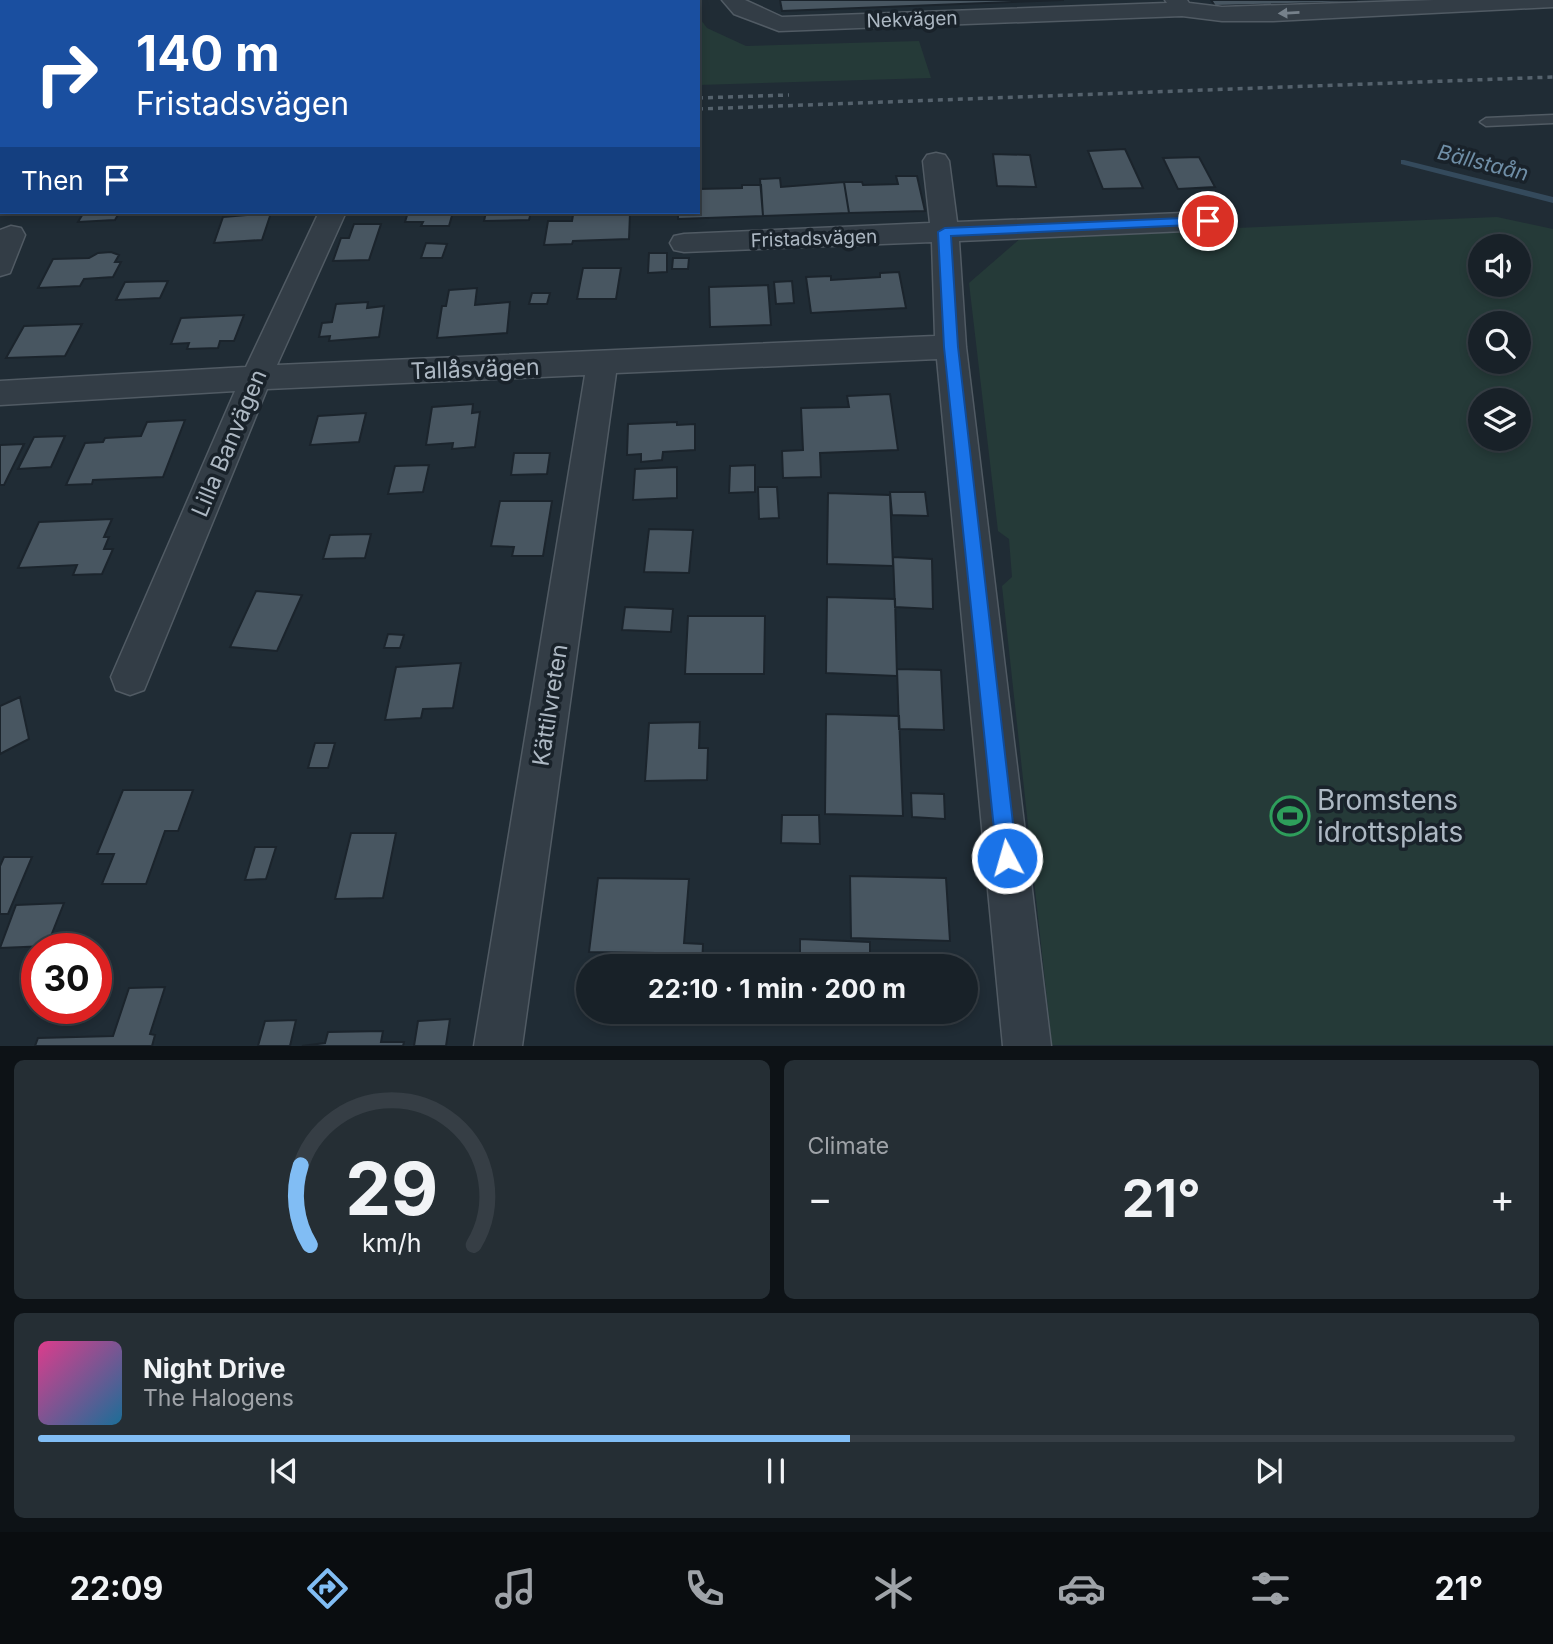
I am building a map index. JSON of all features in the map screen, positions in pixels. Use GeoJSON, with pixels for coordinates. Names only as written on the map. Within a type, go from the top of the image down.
{"type":"FeatureCollection","features":[{"type":"Feature","properties":{"kind":"street","name":"Nekvägen"},"geometry":{"type":"LineString","coordinates":[[733,0],[742,9],[779,24],[1179,5],[1222,14],[1273,14],[1553,1]]}},
{"type":"Feature","properties":{"kind":"street"},"geometry":{"type":"LineString","coordinates":[[936,161],[945,232],[951,347],[1027,1045]]}},
{"type":"Feature","properties":{"kind":"street","name":"Lilla Banvägen"},"geometry":{"type":"LineString","coordinates":[[130,677],[256,378],[331,214]]}},
{"type":"Feature","properties":{"kind":"street","name":"Fristadsvägen"},"geometry":{"type":"LineString","coordinates":[[684,243],[1208,221]]}},
{"type":"Feature","properties":{"kind":"street"},"geometry":{"type":"LineString","coordinates":[[0,266],[11,235]]}},
{"type":"Feature","properties":{"kind":"street","name":"Tallåsvägen"},"geometry":{"type":"LineString","coordinates":[[0,393],[256,378],[951,347]]}},
{"type":"Feature","properties":{"kind":"street","name":"Kättilvreten"},"geometry":{"type":"LineString","coordinates":[[498,1045],[602,364]]}},
{"type":"Feature","properties":{"kind":"lane"},"geometry":{"type":"LineString","coordinates":[[1486,122],[1553,119]]}},
{"type":"Feature","properties":{"kind":"green space"},"geometry":{"type":"Polygon","coordinates":[[[700,19],[707,28],[746,46],[919,41],[931,78],[700,85],[700,19]]]}},
{"type":"Feature","properties":{"kind":"green space","name":"Bromstens idrottsplats"},"geometry":{"type":"Polygon","coordinates":[[[1497,217],[1553,229],[1553,1045],[1052,1045],[1002,586],[1012,577],[1009,539],[998,531],[969,283],[1022,237],[1497,217]]]}},
{"type":"Feature","properties":{"kind":"building"},"geometry":{"type":"Polygon","coordinates":[[[780,0],[1064,0],[782,11],[780,0]]]}},
{"type":"Feature","properties":{"kind":"building"},"geometry":{"type":"Polygon","coordinates":[[[1211,0],[1355,0],[1357,2],[1215,6],[1211,0]]]}},
{"type":"Feature","properties":{"kind":"building"},"geometry":{"type":"Polygon","coordinates":[[[1125,149],[1143,188],[1103,189],[1088,151],[1125,149]]]}},
{"type":"Feature","properties":{"kind":"building"},"geometry":{"type":"Polygon","coordinates":[[[993,154],[1030,155],[1036,187],[997,186],[993,154]]]}},
{"type":"Feature","properties":{"kind":"building"},"geometry":{"type":"Polygon","coordinates":[[[1199,157],[1215,187],[1178,189],[1163,158],[1199,157]]]}},
{"type":"Feature","properties":{"kind":"building"},"geometry":{"type":"Polygon","coordinates":[[[896,176],[917,176],[925,211],[849,213],[844,182],[862,182],[863,185],[898,184],[896,176]]]}},
{"type":"Feature","properties":{"kind":"building"},"geometry":{"type":"Polygon","coordinates":[[[780,178],[781,187],[844,182],[849,213],[763,216],[760,179],[780,178]]]}},
{"type":"Feature","properties":{"kind":"building"},"geometry":{"type":"Polygon","coordinates":[[[742,185],[761,185],[763,216],[678,219],[678,214],[700,214],[700,189],[742,188],[742,185]]]}},
{"type":"Feature","properties":{"kind":"building"},"geometry":{"type":"Polygon","coordinates":[[[83,214],[118,214],[115,220],[78,222],[83,214]]]}},
{"type":"Feature","properties":{"kind":"building"},"geometry":{"type":"Polygon","coordinates":[[[271,214],[262,240],[214,243],[223,217],[271,214]]]}},
{"type":"Feature","properties":{"kind":"building"},"geometry":{"type":"Polygon","coordinates":[[[407,214],[452,214],[449,226],[421,226],[423,222],[405,222],[407,214]]]}},
{"type":"Feature","properties":{"kind":"building"},"geometry":{"type":"Polygon","coordinates":[[[486,214],[530,214],[529,220],[484,221],[486,214]]]}},
{"type":"Feature","properties":{"kind":"building"},"geometry":{"type":"Polygon","coordinates":[[[630,214],[629,239],[544,245],[548,221],[572,221],[573,215],[630,214]]]}},
{"type":"Feature","properties":{"kind":"building"},"geometry":{"type":"Polygon","coordinates":[[[354,224],[381,224],[369,260],[333,261],[341,238],[349,238],[354,224]]]}},
{"type":"Feature","properties":{"kind":"building"},"geometry":{"type":"Polygon","coordinates":[[[426,243],[447,244],[442,258],[421,258],[426,243]]]}},
{"type":"Feature","properties":{"kind":"building"},"geometry":{"type":"Polygon","coordinates":[[[111,252],[119,255],[115,262],[121,262],[113,277],[84,279],[80,286],[38,288],[53,259],[89,258],[98,253],[111,252]]]}},
{"type":"Feature","properties":{"kind":"building"},"geometry":{"type":"Polygon","coordinates":[[[649,253],[667,253],[667,272],[648,273],[649,253]]]}},
{"type":"Feature","properties":{"kind":"building"},"geometry":{"type":"Polygon","coordinates":[[[673,258],[689,258],[688,269],[672,269],[673,258]]]}},
{"type":"Feature","properties":{"kind":"building"},"geometry":{"type":"Polygon","coordinates":[[[583,268],[621,268],[616,299],[577,299],[583,268]]]}},
{"type":"Feature","properties":{"kind":"building"},"geometry":{"type":"Polygon","coordinates":[[[899,272],[906,308],[811,313],[806,277],[831,276],[831,280],[880,277],[880,273],[899,272]]]}},
{"type":"Feature","properties":{"kind":"building"},"geometry":{"type":"Polygon","coordinates":[[[168,281],[160,298],[116,300],[125,282],[168,281]]]}},
{"type":"Feature","properties":{"kind":"building"},"geometry":{"type":"Polygon","coordinates":[[[792,281],[794,303],[776,304],[774,282],[792,281]]]}},
{"type":"Feature","properties":{"kind":"building"},"geometry":{"type":"Polygon","coordinates":[[[768,285],[771,325],[710,327],[709,287],[768,285]]]}},
{"type":"Feature","properties":{"kind":"building"},"geometry":{"type":"Polygon","coordinates":[[[477,288],[475,305],[510,302],[507,333],[437,338],[442,306],[446,306],[449,290],[477,288]]]}},
{"type":"Feature","properties":{"kind":"building"},"geometry":{"type":"Polygon","coordinates":[[[532,293],[550,293],[547,304],[529,304],[532,293]]]}},
{"type":"Feature","properties":{"kind":"building"},"geometry":{"type":"Polygon","coordinates":[[[368,302],[367,308],[384,306],[379,337],[329,341],[330,336],[319,337],[322,323],[332,322],[336,304],[368,302]]]}},
{"type":"Feature","properties":{"kind":"building"},"geometry":{"type":"Polygon","coordinates":[[[244,315],[234,341],[220,341],[218,348],[187,349],[189,343],[171,344],[181,318],[244,315]]]}},
{"type":"Feature","properties":{"kind":"building"},"geometry":{"type":"Polygon","coordinates":[[[82,324],[65,356],[6,358],[24,326],[82,324]]]}},
{"type":"Feature","properties":{"kind":"building"},"geometry":{"type":"Polygon","coordinates":[[[890,394],[898,450],[820,453],[821,477],[783,478],[782,451],[803,450],[801,408],[849,407],[847,396],[890,394]]]}},
{"type":"Feature","properties":{"kind":"building"},"geometry":{"type":"Polygon","coordinates":[[[473,404],[472,413],[480,412],[475,447],[452,449],[453,443],[426,445],[432,407],[473,404]]]}},
{"type":"Feature","properties":{"kind":"building"},"geometry":{"type":"Polygon","coordinates":[[[366,413],[359,442],[310,445],[318,416],[366,413]]]}},
{"type":"Feature","properties":{"kind":"building"},"geometry":{"type":"Polygon","coordinates":[[[185,420],[163,477],[93,480],[92,484],[66,485],[85,443],[103,442],[105,438],[141,436],[147,422],[185,420]]]}},
{"type":"Feature","properties":{"kind":"building"},"geometry":{"type":"Polygon","coordinates":[[[677,422],[677,425],[695,424],[695,450],[663,452],[662,460],[641,462],[641,454],[627,455],[628,424],[677,422]]]}},
{"type":"Feature","properties":{"kind":"building"},"geometry":{"type":"Polygon","coordinates":[[[65,436],[51,467],[18,469],[34,437],[65,436]]]}},
{"type":"Feature","properties":{"kind":"building"},"geometry":{"type":"Polygon","coordinates":[[[24,444],[4,485],[0,485],[0,445],[24,444]]]}},
{"type":"Feature","properties":{"kind":"building"},"geometry":{"type":"Polygon","coordinates":[[[514,453],[550,453],[547,474],[511,475],[514,453]]]}},
{"type":"Feature","properties":{"kind":"building"},"geometry":{"type":"Polygon","coordinates":[[[429,465],[423,492],[388,494],[395,466],[429,465]]]}},
{"type":"Feature","properties":{"kind":"building"},"geometry":{"type":"Polygon","coordinates":[[[755,465],[755,492],[729,493],[730,466],[755,465]]]}},
{"type":"Feature","properties":{"kind":"building"},"geometry":{"type":"Polygon","coordinates":[[[677,467],[677,498],[633,500],[635,469],[677,467]]]}},
{"type":"Feature","properties":{"kind":"building"},"geometry":{"type":"Polygon","coordinates":[[[758,487],[777,487],[779,518],[759,519],[758,487]]]}},
{"type":"Feature","properties":{"kind":"building"},"geometry":{"type":"Polygon","coordinates":[[[890,492],[925,492],[928,516],[892,515],[890,492]]]}},
{"type":"Feature","properties":{"kind":"building"},"geometry":{"type":"Polygon","coordinates":[[[828,493],[890,495],[893,566],[827,564],[828,493]]]}},
{"type":"Feature","properties":{"kind":"building"},"geometry":{"type":"Polygon","coordinates":[[[500,501],[552,501],[543,556],[512,556],[514,547],[491,546],[500,501]]]}},
{"type":"Feature","properties":{"kind":"building"},"geometry":{"type":"Polygon","coordinates":[[[112,519],[104,537],[109,537],[104,549],[113,549],[102,574],[73,575],[77,565],[18,568],[39,522],[112,519]]]}},
{"type":"Feature","properties":{"kind":"building"},"geometry":{"type":"Polygon","coordinates":[[[649,529],[693,530],[689,573],[644,572],[649,529]]]}},
{"type":"Feature","properties":{"kind":"building"},"geometry":{"type":"Polygon","coordinates":[[[371,534],[365,558],[323,559],[330,535],[371,534]]]}},
{"type":"Feature","properties":{"kind":"building"},"geometry":{"type":"Polygon","coordinates":[[[893,557],[932,559],[933,609],[895,607],[893,557]]]}},
{"type":"Feature","properties":{"kind":"building"},"geometry":{"type":"Polygon","coordinates":[[[256,591],[302,595],[277,651],[230,647],[256,591]]]}},
{"type":"Feature","properties":{"kind":"building"},"geometry":{"type":"Polygon","coordinates":[[[827,597],[895,599],[897,676],[826,673],[827,597]]]}},
{"type":"Feature","properties":{"kind":"building"},"geometry":{"type":"Polygon","coordinates":[[[625,607],[673,609],[671,632],[622,630],[625,607]]]}},
{"type":"Feature","properties":{"kind":"building"},"geometry":{"type":"Polygon","coordinates":[[[688,616],[765,616],[764,674],[685,674],[688,616]]]}},
{"type":"Feature","properties":{"kind":"building"},"geometry":{"type":"Polygon","coordinates":[[[388,634],[404,635],[400,648],[384,648],[388,634]]]}},
{"type":"Feature","properties":{"kind":"building"},"geometry":{"type":"Polygon","coordinates":[[[461,663],[453,708],[423,709],[421,718],[385,720],[396,667],[461,663]]]}},
{"type":"Feature","properties":{"kind":"building"},"geometry":{"type":"Polygon","coordinates":[[[897,669],[941,670],[944,730],[899,729],[897,669]]]}},
{"type":"Feature","properties":{"kind":"building"},"geometry":{"type":"Polygon","coordinates":[[[20,697],[29,739],[0,754],[0,706],[20,697]]]}},
{"type":"Feature","properties":{"kind":"building"},"geometry":{"type":"Polygon","coordinates":[[[826,714],[899,716],[903,816],[825,814],[826,714]]]}},
{"type":"Feature","properties":{"kind":"building"},"geometry":{"type":"Polygon","coordinates":[[[700,722],[699,748],[708,748],[707,780],[645,781],[649,723],[700,722]]]}},
{"type":"Feature","properties":{"kind":"building"},"geometry":{"type":"Polygon","coordinates":[[[315,743],[335,743],[328,768],[308,768],[315,743]]]}},
{"type":"Feature","properties":{"kind":"building"},"geometry":{"type":"Polygon","coordinates":[[[123,790],[193,790],[178,831],[165,831],[146,884],[102,884],[114,854],[97,854],[123,790]]]}},
{"type":"Feature","properties":{"kind":"building"},"geometry":{"type":"Polygon","coordinates":[[[911,793],[944,794],[945,819],[912,817],[911,793]]]}},
{"type":"Feature","properties":{"kind":"building"},"geometry":{"type":"Polygon","coordinates":[[[782,815],[819,815],[820,844],[781,843],[782,815]]]}},
{"type":"Feature","properties":{"kind":"building"},"geometry":{"type":"Polygon","coordinates":[[[351,833],[396,833],[383,898],[335,899],[351,833]]]}},
{"type":"Feature","properties":{"kind":"building"},"geometry":{"type":"Polygon","coordinates":[[[255,847],[276,847],[266,879],[245,880],[255,847]]]}},
{"type":"Feature","properties":{"kind":"building"},"geometry":{"type":"Polygon","coordinates":[[[4,857],[32,857],[8,914],[0,914],[0,866],[4,857]]]}},
{"type":"Feature","properties":{"kind":"building"},"geometry":{"type":"Polygon","coordinates":[[[850,876],[946,878],[950,941],[851,938],[850,876]]]}},
{"type":"Feature","properties":{"kind":"building"},"geometry":{"type":"Polygon","coordinates":[[[598,878],[689,879],[684,943],[703,944],[703,954],[589,952],[598,878]]]}},
{"type":"Feature","properties":{"kind":"building"},"geometry":{"type":"Polygon","coordinates":[[[64,903],[52,933],[21,933],[21,947],[0,948],[16,905],[64,903]]]}},
{"type":"Feature","properties":{"kind":"building"},"geometry":{"type":"Polygon","coordinates":[[[800,939],[870,942],[870,954],[800,954],[800,939]]]}},
{"type":"Feature","properties":{"kind":"building"},"geometry":{"type":"Polygon","coordinates":[[[165,987],[150,1034],[155,1035],[152,1046],[35,1046],[38,1038],[113,1036],[129,988],[165,987]]]}},
{"type":"Feature","properties":{"kind":"building"},"geometry":{"type":"Polygon","coordinates":[[[450,1019],[446,1046],[414,1046],[418,1021],[450,1019]]]}},
{"type":"Feature","properties":{"kind":"building"},"geometry":{"type":"Polygon","coordinates":[[[296,1020],[290,1046],[258,1046],[265,1021],[296,1020]]]}},
{"type":"Feature","properties":{"kind":"building"},"geometry":{"type":"Polygon","coordinates":[[[383,1031],[381,1042],[404,1042],[403,1046],[302,1046],[325,1043],[328,1032],[383,1031]]]}},
{"type":"Feature","properties":{"kind":"waterway","name":"Bällstaån"},"geometry":{"type":"LineString","coordinates":[[1404,162],[1553,200]]}},
{"type":"Feature","properties":{"kind":"railway"},"geometry":{"type":"LineString","coordinates":[[700,109],[1553,77]]}},
{"type":"Feature","properties":{"kind":"railway"},"geometry":{"type":"LineString","coordinates":[[700,98],[789,95]]}},
{"type":"Feature","properties":{"kind":"place","name":"Bromstens idrottsplats"},"geometry":{"type":"Point","coordinates":[1290,816]}},
{"type":"Feature","properties":{"kind":"route"},"geometry":{"type":"LineString","coordinates":[[1007,858],[951,347],[945,232],[1208,221]]}}]}
